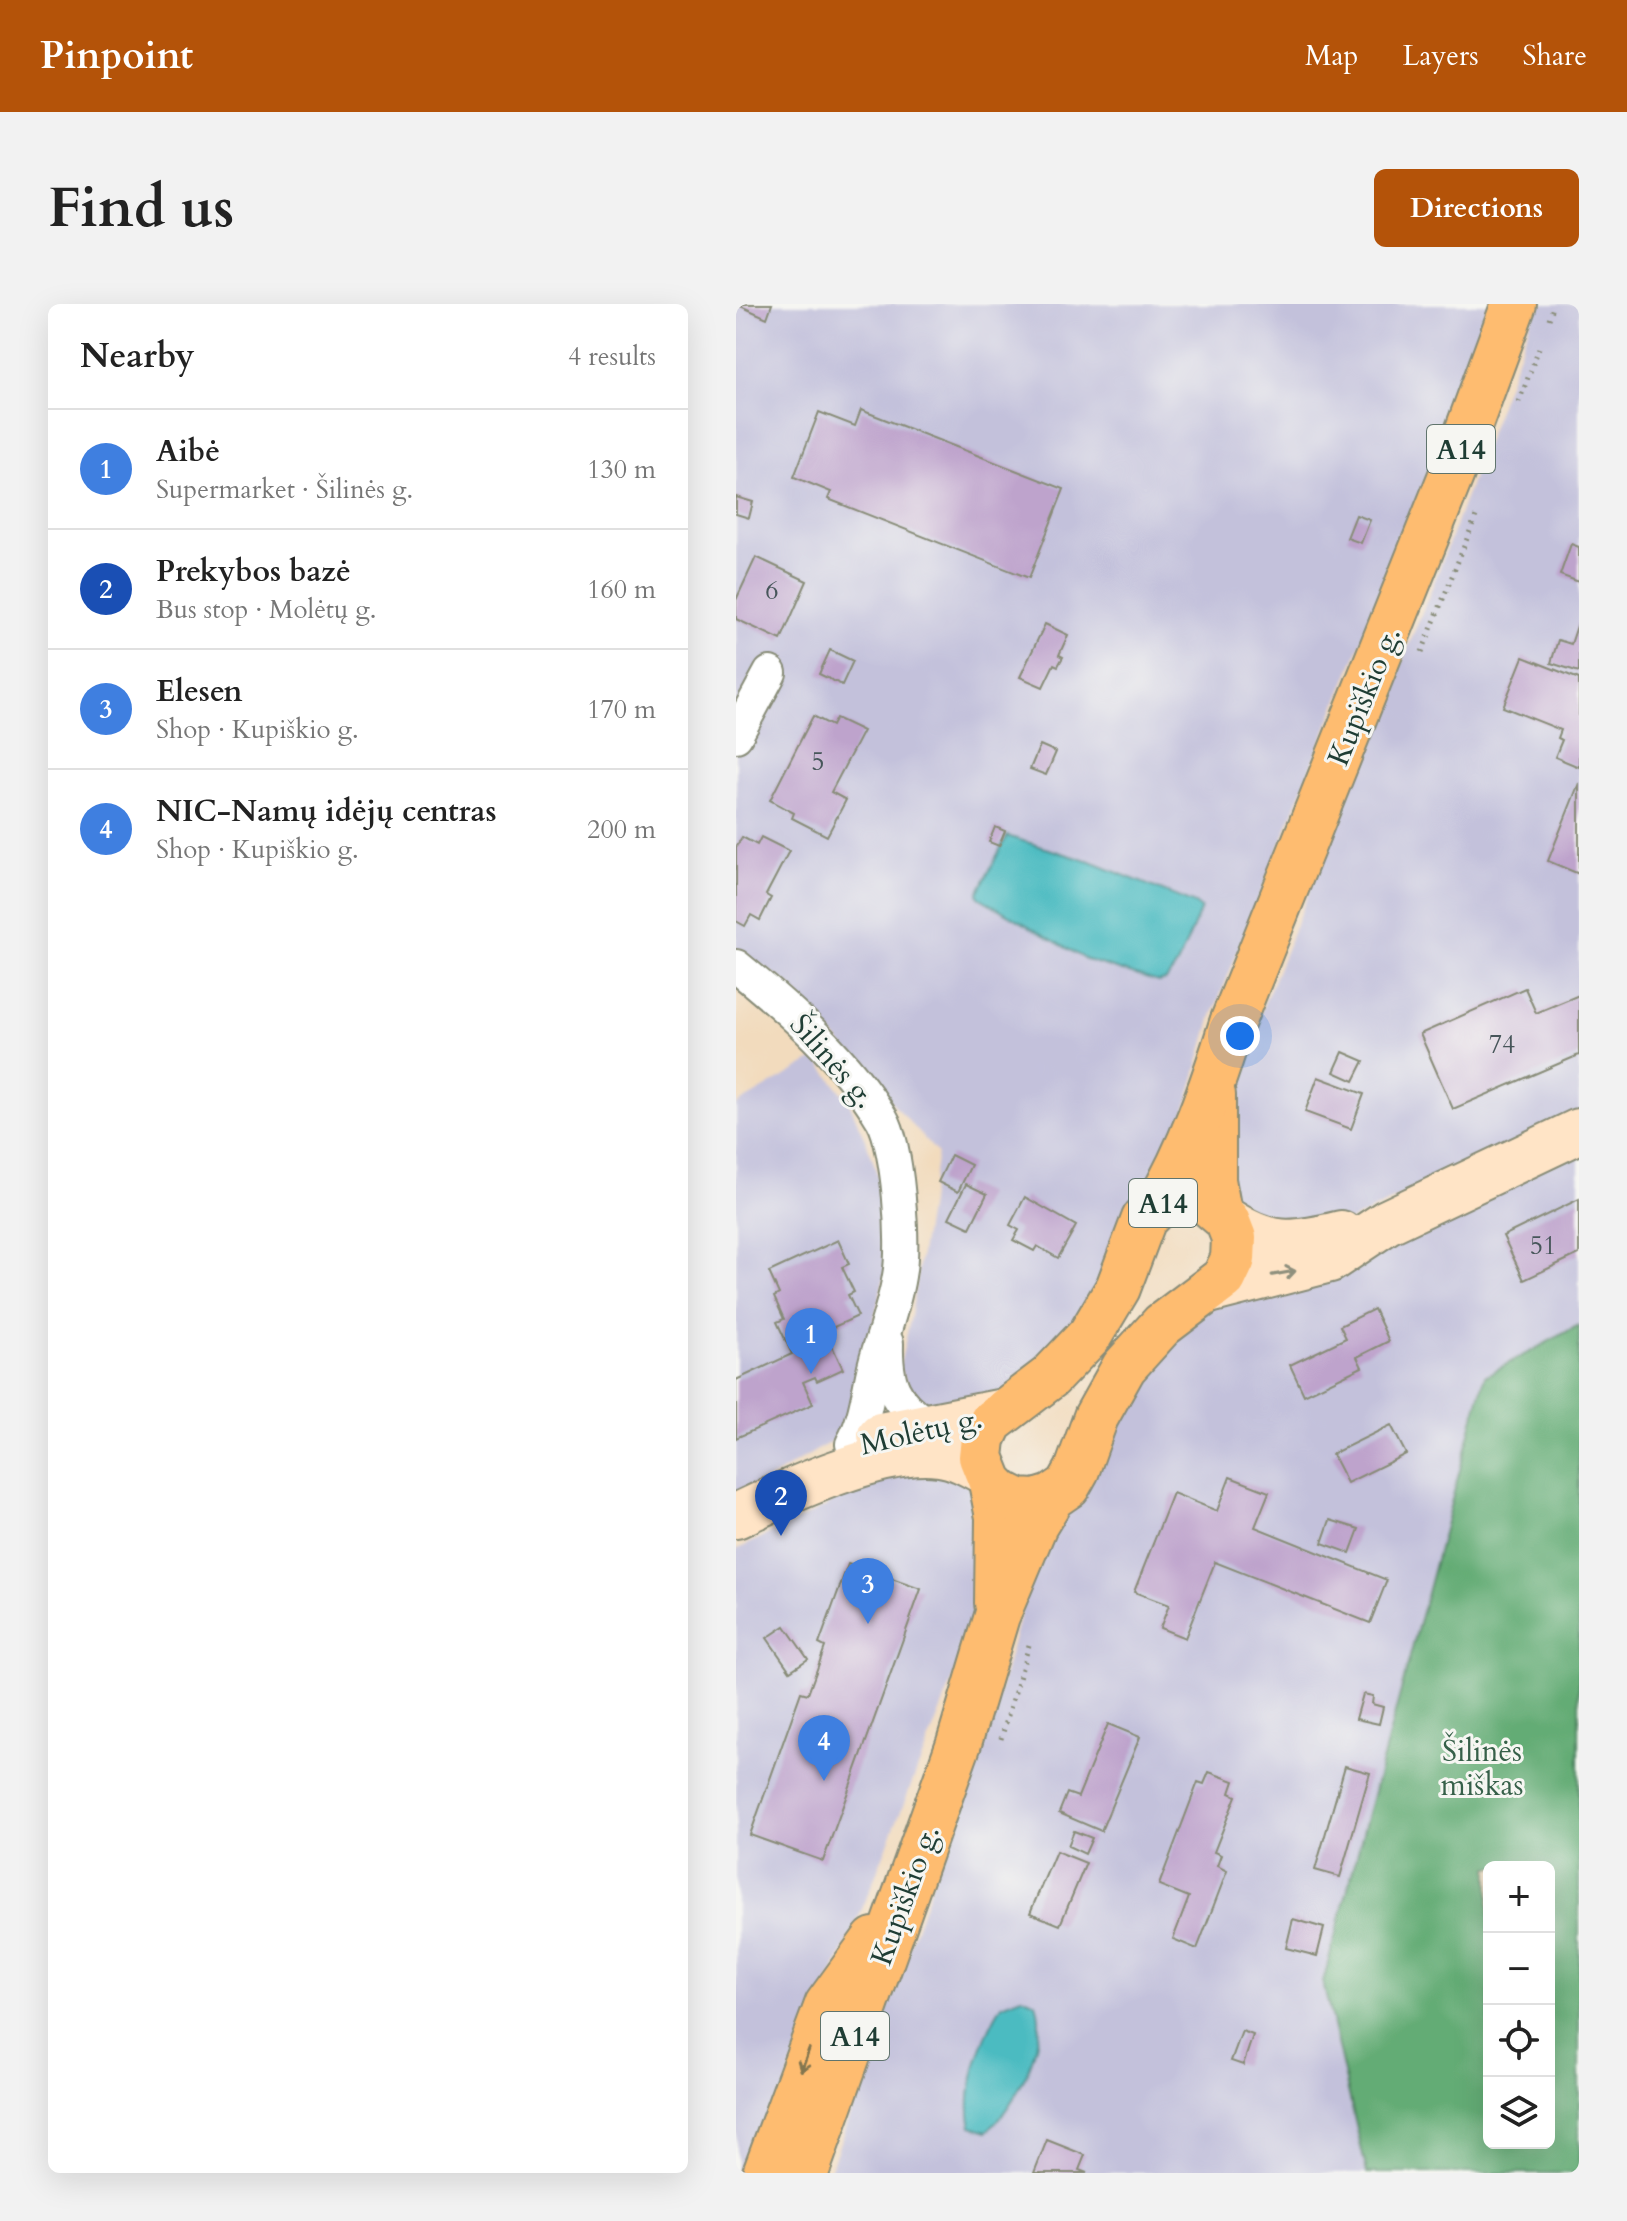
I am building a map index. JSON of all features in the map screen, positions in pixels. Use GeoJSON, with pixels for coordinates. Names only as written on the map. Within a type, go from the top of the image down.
{"type":"FeatureCollection","features":[{"type":"Feature","properties":{"kind":"highway","name":"Kupiškio g."},"geometry":{"type":"LineString","coordinates":[[1157,1206],[1175,1175],[1182,1152],[1213,1087],[1232,1023],[1432,526],[1529,318]]}},
{"type":"Feature","properties":{"kind":"highway","name":"Kupiškio g."},"geometry":{"type":"LineString","coordinates":[[1213,1087],[1213,1180],[1223,1216]]}},
{"type":"Feature","properties":{"kind":"highway","name":"A14"},"geometry":{"type":"LineString","coordinates":[[988,1477],[983,1439],[991,1422],[1050,1377],[1090,1335],[1118,1288],[1144,1219],[1157,1206],[1173,1199],[1190,1198],[1207,1203],[1223,1216],[1234,1238],[1233,1259],[1224,1278],[1162,1325],[1124,1367],[1096,1417],[1077,1470],[1068,1486],[1052,1497]]}},
{"type":"Feature","properties":{"kind":"highway","name":"Kupiškio g."},"geometry":{"type":"LineString","coordinates":[[988,1477],[998,1517],[1015,1623]]}},
{"type":"Feature","properties":{"kind":"highway"},"geometry":{"type":"LineString","coordinates":[[988,1477],[1002,1493],[1018,1501],[1036,1502],[1052,1497]]}},
{"type":"Feature","properties":{"kind":"highway","name":"Kupiškio g."},"geometry":{"type":"LineString","coordinates":[[806,2173],[970,1711],[1015,1623],[1035,1525],[1052,1497]]}},
{"type":"Feature","properties":{"kind":"highway"},"geometry":{"type":"LineString","coordinates":[[765,2173],[827,2005],[904,1899]]}},
{"type":"Feature","properties":{"kind":"main road"},"geometry":{"type":"LineString","coordinates":[[1209,1291],[1252,1277],[1305,1269],[1330,1260],[1387,1222],[1579,1131]]}},
{"type":"Feature","properties":{"kind":"main road"},"geometry":{"type":"LineString","coordinates":[[1223,1216],[1255,1238],[1280,1242],[1306,1241],[1387,1222]]}},
{"type":"Feature","properties":{"kind":"main road","name":"Molėtų g."},"geometry":{"type":"LineString","coordinates":[[803,1483],[852,1444],[926,1423],[967,1420],[1003,1411]]}},
{"type":"Feature","properties":{"kind":"main road","name":"Molėtų g."},"geometry":{"type":"LineString","coordinates":[[736,1516],[803,1483],[916,1454],[959,1458],[988,1477]]}},
{"type":"Feature","properties":{"kind":"street"},"geometry":{"type":"LineString","coordinates":[[736,736],[770,673]]}},
{"type":"Feature","properties":{"kind":"street","name":"Šilinės g."},"geometry":{"type":"LineString","coordinates":[[736,966],[784,1005],[844,1067],[884,1122],[898,1181],[900,1273],[868,1384],[862,1426],[852,1444]]}},
{"type":"Feature","properties":{"kind":"street","name":"Šilinės g."},"geometry":{"type":"LineString","coordinates":[[888,1320],[886,1372],[893,1393],[906,1411],[926,1423]]}},
{"type":"Feature","properties":{"kind":"path"},"geometry":{"type":"LineString","coordinates":[[1529,318],[1554,304]]}},
{"type":"Feature","properties":{"kind":"path"},"geometry":{"type":"LineString","coordinates":[[1515,413],[1540,346]]}},
{"type":"Feature","properties":{"kind":"path"},"geometry":{"type":"LineString","coordinates":[[1422,653],[1481,505]]}},
{"type":"Feature","properties":{"kind":"path"},"geometry":{"type":"LineString","coordinates":[[999,1744],[1015,1623]]}},
{"type":"Feature","properties":{"kind":"shaded area"},"geometry":{"type":"Polygon","coordinates":[[[736,304],[1490,304],[1436,454],[1212,1016],[1168,1171],[1101,1295],[1002,1394],[930,1407],[915,1398],[899,1368],[911,1316],[937,1153],[788,984],[736,948],[736,304]]]}},
{"type":"Feature","properties":{"kind":"shaded area"},"geometry":{"type":"Polygon","coordinates":[[[1537,304],[1579,304],[1579,1112],[1343,1224],[1277,1231],[1231,1196],[1231,1108],[1245,1051],[1437,575],[1537,304]]]}},
{"type":"Feature","properties":{"kind":"shaded area"},"geometry":{"type":"Polygon","coordinates":[[[816,1058],[849,1102],[871,1154],[884,1197],[890,1253],[847,1432],[736,1499],[736,1105],[816,1058]]]}},
{"type":"Feature","properties":{"kind":"shaded area"},"geometry":{"type":"Polygon","coordinates":[[[1579,1151],[1579,1325],[1485,1376],[1323,1982],[1367,2173],[829,2173],[997,1701],[1035,1558],[1107,1423],[1194,1316],[1579,1151]]]}},
{"type":"Feature","properties":{"kind":"shaded area"},"geometry":{"type":"Polygon","coordinates":[[[896,1468],[963,1480],[977,1497],[987,1546],[975,1624],[857,1922],[803,2036],[754,2173],[736,2173],[736,1550],[825,1507],[870,1477],[896,1468]]]}},
{"type":"Feature","properties":{"kind":"green space","name":"Šilinės miškas"},"geometry":{"type":"Polygon","coordinates":[[[1579,1325],[1579,2173],[1367,2173],[1323,1982],[1485,1376],[1579,1325]]]}},
{"type":"Feature","properties":{"kind":"water"},"geometry":{"type":"Polygon","coordinates":[[[1007,836],[1091,862],[1201,909],[1177,965],[1166,980],[1158,982],[1087,960],[979,897],[978,893],[1007,836]]]}},
{"type":"Feature","properties":{"kind":"water"},"geometry":{"type":"Polygon","coordinates":[[[1022,1997],[1036,2003],[1039,2019],[1034,2054],[1019,2089],[999,2119],[988,2131],[972,2126],[970,2096],[982,2047],[1002,2005],[1022,1997]]]}},
{"type":"Feature","properties":{"kind":"building"},"geometry":{"type":"Polygon","coordinates":[[[736,304],[772,304],[767,318],[736,304]]]}},
{"type":"Feature","properties":{"kind":"building"},"geometry":{"type":"Polygon","coordinates":[[[861,410],[1064,489],[1029,578],[828,499],[831,492],[794,477],[819,412],[855,426],[861,410]]]}},
{"type":"Feature","properties":{"kind":"building"},"geometry":{"type":"Polygon","coordinates":[[[736,497],[753,502],[749,518],[736,514],[736,497]]]}},
{"type":"Feature","properties":{"kind":"building"},"geometry":{"type":"Polygon","coordinates":[[[1356,515],[1370,520],[1361,543],[1347,538],[1356,515]]]}},
{"type":"Feature","properties":{"kind":"building"},"geometry":{"type":"Polygon","coordinates":[[[1571,544],[1579,547],[1579,582],[1560,575],[1571,544]]]}},
{"type":"Feature","properties":{"kind":"building"},"geometry":{"type":"Polygon","coordinates":[[[756,557],[807,581],[781,640],[736,619],[736,600],[756,557]]]}},
{"type":"Feature","properties":{"kind":"building"},"geometry":{"type":"Polygon","coordinates":[[[1579,620],[1579,672],[1551,663],[1558,640],[1571,644],[1579,620]]]}},
{"type":"Feature","properties":{"kind":"building"},"geometry":{"type":"Polygon","coordinates":[[[1045,624],[1068,635],[1059,655],[1063,657],[1058,666],[1054,664],[1043,687],[1020,677],[1045,624]]]}},
{"type":"Feature","properties":{"kind":"building"},"geometry":{"type":"Polygon","coordinates":[[[830,650],[853,661],[842,685],[819,674],[830,650]]]}},
{"type":"Feature","properties":{"kind":"building"},"geometry":{"type":"Polygon","coordinates":[[[1523,657],[1579,679],[1579,767],[1555,757],[1562,740],[1558,738],[1561,730],[1503,707],[1523,657]]]}},
{"type":"Feature","properties":{"kind":"building"},"geometry":{"type":"Polygon","coordinates":[[[813,716],[832,726],[836,718],[863,731],[831,792],[846,800],[827,836],[792,818],[794,813],[770,800],[813,716]]]}},
{"type":"Feature","properties":{"kind":"building"},"geometry":{"type":"Polygon","coordinates":[[[1040,745],[1056,752],[1046,775],[1030,769],[1040,745]]]}},
{"type":"Feature","properties":{"kind":"building"},"geometry":{"type":"Polygon","coordinates":[[[1579,783],[1579,874],[1548,861],[1579,783]]]}},
{"type":"Feature","properties":{"kind":"building"},"geometry":{"type":"Polygon","coordinates":[[[995,827],[1005,831],[999,846],[989,842],[995,827]]]}},
{"type":"Feature","properties":{"kind":"building"},"geometry":{"type":"Polygon","coordinates":[[[742,837],[757,845],[761,837],[789,851],[766,895],[771,898],[760,920],[751,915],[745,926],[736,921],[736,847],[742,837]]]}},
{"type":"Feature","properties":{"kind":"building"},"geometry":{"type":"Polygon","coordinates":[[[1525,988],[1536,1013],[1579,995],[1579,1055],[1453,1109],[1420,1034],[1525,988]]]}},
{"type":"Feature","properties":{"kind":"building"},"geometry":{"type":"Polygon","coordinates":[[[1343,1052],[1364,1061],[1354,1081],[1334,1072],[1343,1052]]]}},
{"type":"Feature","properties":{"kind":"building"},"geometry":{"type":"Polygon","coordinates":[[[1318,1077],[1364,1094],[1351,1129],[1305,1112],[1318,1077]]]}},
{"type":"Feature","properties":{"kind":"building"},"geometry":{"type":"Polygon","coordinates":[[[951,1155],[971,1165],[958,1192],[938,1182],[951,1155]]]}},
{"type":"Feature","properties":{"kind":"building"},"geometry":{"type":"Polygon","coordinates":[[[966,1184],[987,1194],[970,1228],[949,1218],[966,1184]]]}},
{"type":"Feature","properties":{"kind":"building"},"geometry":{"type":"Polygon","coordinates":[[[1025,1197],[1076,1226],[1058,1258],[1037,1246],[1034,1251],[1013,1240],[1019,1230],[1010,1225],[1025,1197]]]}},
{"type":"Feature","properties":{"kind":"building"},"geometry":{"type":"Polygon","coordinates":[[[1579,1199],[1579,1254],[1524,1280],[1503,1236],[1579,1199]]]}},
{"type":"Feature","properties":{"kind":"building"},"geometry":{"type":"Polygon","coordinates":[[[838,1240],[849,1264],[842,1267],[854,1292],[848,1295],[858,1316],[825,1331],[843,1369],[817,1381],[815,1377],[803,1382],[813,1404],[736,1438],[736,1380],[792,1354],[777,1322],[784,1319],[774,1297],[779,1294],[769,1272],[838,1240]]]}},
{"type":"Feature","properties":{"kind":"building"},"geometry":{"type":"Polygon","coordinates":[[[1374,1309],[1389,1341],[1357,1357],[1362,1367],[1304,1395],[1290,1365],[1346,1338],[1340,1326],[1374,1309]]]}},
{"type":"Feature","properties":{"kind":"building"},"geometry":{"type":"Polygon","coordinates":[[[1391,1425],[1406,1454],[1347,1483],[1332,1454],[1391,1425]]]}},
{"type":"Feature","properties":{"kind":"building"},"geometry":{"type":"Polygon","coordinates":[[[1230,1477],[1269,1492],[1255,1527],[1387,1580],[1370,1623],[1215,1562],[1185,1638],[1160,1628],[1169,1605],[1134,1592],[1173,1493],[1217,1511],[1230,1477]]]}},
{"type":"Feature","properties":{"kind":"building"},"geometry":{"type":"Polygon","coordinates":[[[1330,1520],[1359,1529],[1350,1553],[1322,1543],[1330,1520]]]}},
{"type":"Feature","properties":{"kind":"building"},"geometry":{"type":"Polygon","coordinates":[[[848,1564],[921,1589],[823,1861],[750,1835],[801,1692],[808,1694],[825,1647],[819,1644],[848,1564]]]}},
{"type":"Feature","properties":{"kind":"building"},"geometry":{"type":"Polygon","coordinates":[[[785,1626],[808,1659],[790,1671],[767,1638],[785,1626]]]}},
{"type":"Feature","properties":{"kind":"building"},"geometry":{"type":"Polygon","coordinates":[[[1363,1694],[1373,1696],[1372,1704],[1383,1707],[1379,1724],[1356,1719],[1363,1694]]]}},
{"type":"Feature","properties":{"kind":"building"},"geometry":{"type":"Polygon","coordinates":[[[1108,1724],[1140,1737],[1101,1831],[1059,1813],[1067,1793],[1078,1797],[1108,1724]]]}},
{"type":"Feature","properties":{"kind":"building"},"geometry":{"type":"Polygon","coordinates":[[[1345,1766],[1370,1773],[1340,1877],[1315,1870],[1345,1766]]]}},
{"type":"Feature","properties":{"kind":"building"},"geometry":{"type":"Polygon","coordinates":[[[1209,1772],[1234,1781],[1230,1793],[1236,1796],[1214,1852],[1221,1855],[1217,1866],[1227,1871],[1197,1949],[1173,1939],[1189,1897],[1159,1885],[1198,1782],[1204,1784],[1209,1772]]]}},
{"type":"Feature","properties":{"kind":"building"},"geometry":{"type":"Polygon","coordinates":[[[1074,1831],[1092,1838],[1085,1854],[1068,1846],[1074,1831]]]}},
{"type":"Feature","properties":{"kind":"building"},"geometry":{"type":"Polygon","coordinates":[[[1056,1851],[1086,1863],[1060,1925],[1030,1913],[1056,1851]]]}},
{"type":"Feature","properties":{"kind":"building"},"geometry":{"type":"Polygon","coordinates":[[[1293,1919],[1324,1928],[1317,1956],[1286,1948],[1293,1919]]]}},
{"type":"Feature","properties":{"kind":"building"},"geometry":{"type":"Polygon","coordinates":[[[1242,2031],[1253,2035],[1243,2065],[1231,2061],[1242,2031]]]}},
{"type":"Feature","properties":{"kind":"building"},"geometry":{"type":"Polygon","coordinates":[[[1047,2140],[1085,2155],[1079,2170],[1087,2173],[1034,2173],[1047,2140]]]}},
{"type":"Feature","properties":{"kind":"place","name":"Aibė"},"geometry":{"type":"Point","coordinates":[811,1374]}},
{"type":"Feature","properties":{"kind":"place","name":"Prekybos bazė"},"geometry":{"type":"Point","coordinates":[781,1536]}},
{"type":"Feature","properties":{"kind":"place","name":"Elesen"},"geometry":{"type":"Point","coordinates":[868,1624]}},
{"type":"Feature","properties":{"kind":"place","name":"NIC-Namų idėjų centras"},"geometry":{"type":"Point","coordinates":[824,1781]}}]}
